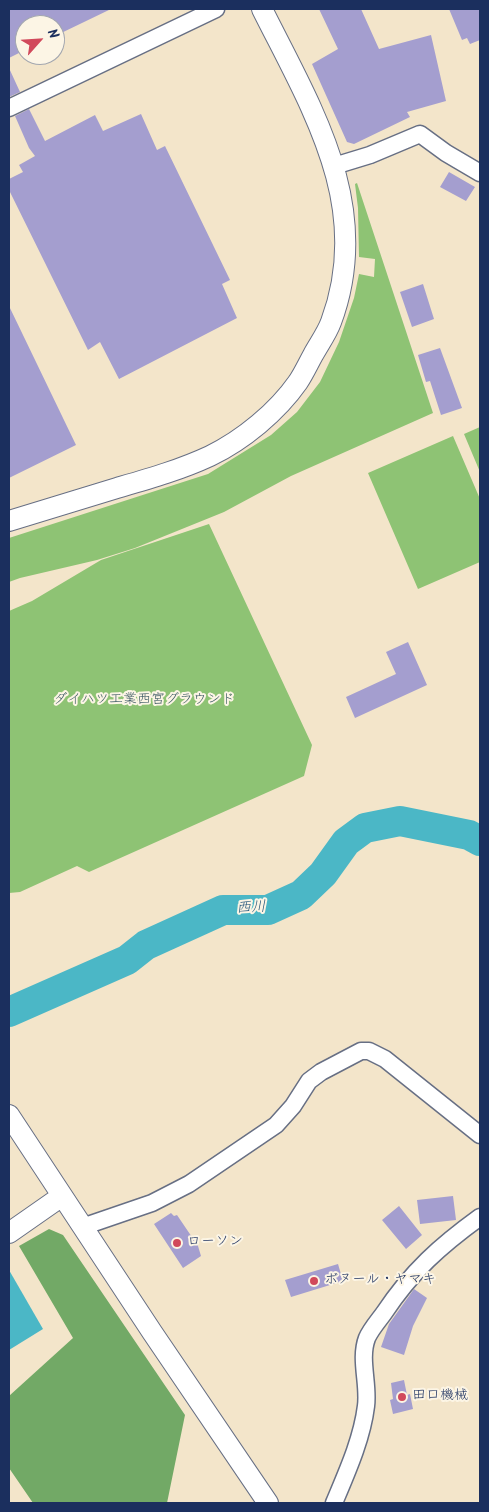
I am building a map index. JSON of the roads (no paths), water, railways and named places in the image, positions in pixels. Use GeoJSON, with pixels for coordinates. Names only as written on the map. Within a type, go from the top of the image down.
{"type":"FeatureCollection","features":[{"type":"Feature","properties":{"kind":"street"},"geometry":{"type":"LineString","coordinates":[[9,108],[216,9]]}},
{"type":"Feature","properties":{"kind":"street"},"geometry":{"type":"LineString","coordinates":[[9,521],[178,470],[211,456],[235,442],[259,424],[280,404],[298,382],[331,323],[344,266],[346,236],[344,208],[334,166],[313,112],[262,9]]}},
{"type":"Feature","properties":{"kind":"street"},"geometry":{"type":"LineString","coordinates":[[334,166],[370,155],[420,134],[446,153],[480,173]]}},
{"type":"Feature","properties":{"kind":"street"},"geometry":{"type":"LineString","coordinates":[[82,1226],[152,1203],[189,1184],[276,1125],[293,1106],[309,1081],[315,1076],[361,1051],[369,1051],[385,1059],[480,1135]]}},
{"type":"Feature","properties":{"kind":"street"},"geometry":{"type":"LineString","coordinates":[[9,1115],[268,1503]]}},
{"type":"Feature","properties":{"kind":"street"},"geometry":{"type":"LineString","coordinates":[[9,1233],[62,1196]]}},
{"type":"Feature","properties":{"kind":"street"},"geometry":{"type":"LineString","coordinates":[[334,1503],[347,1472],[366,1405],[364,1349],[368,1337],[396,1296],[420,1266],[446,1242],[480,1217]]}},
{"type":"Feature","properties":{"kind":"water"},"geometry":{"type":"Polygon","coordinates":[[[9,1270],[43,1329],[9,1350],[9,1270]]]}},
{"type":"Feature","properties":{"kind":"waterway","name":"西川"},"geometry":{"type":"LineString","coordinates":[[9,1012],[127,960],[146,945],[223,910],[268,910],[301,895],[323,874],[346,842],[365,828],[400,821],[469,835],[480,841]]}},
{"type":"Feature","properties":{"kind":"place","name":"ローソン"},"geometry":{"type":"Point","coordinates":[177,1243]}},
{"type":"Feature","properties":{"kind":"place","name":"ボヌール・ヤマキ"},"geometry":{"type":"Point","coordinates":[314,1281]}},
{"type":"Feature","properties":{"kind":"place","name":"田口機械"},"geometry":{"type":"Point","coordinates":[402,1397]}},
{"type":"Feature","properties":{"kind":"park label","name":"ダイハツ工業西宮グラウンド"},"geometry":{"type":"Point","coordinates":[144,701]}}]}
